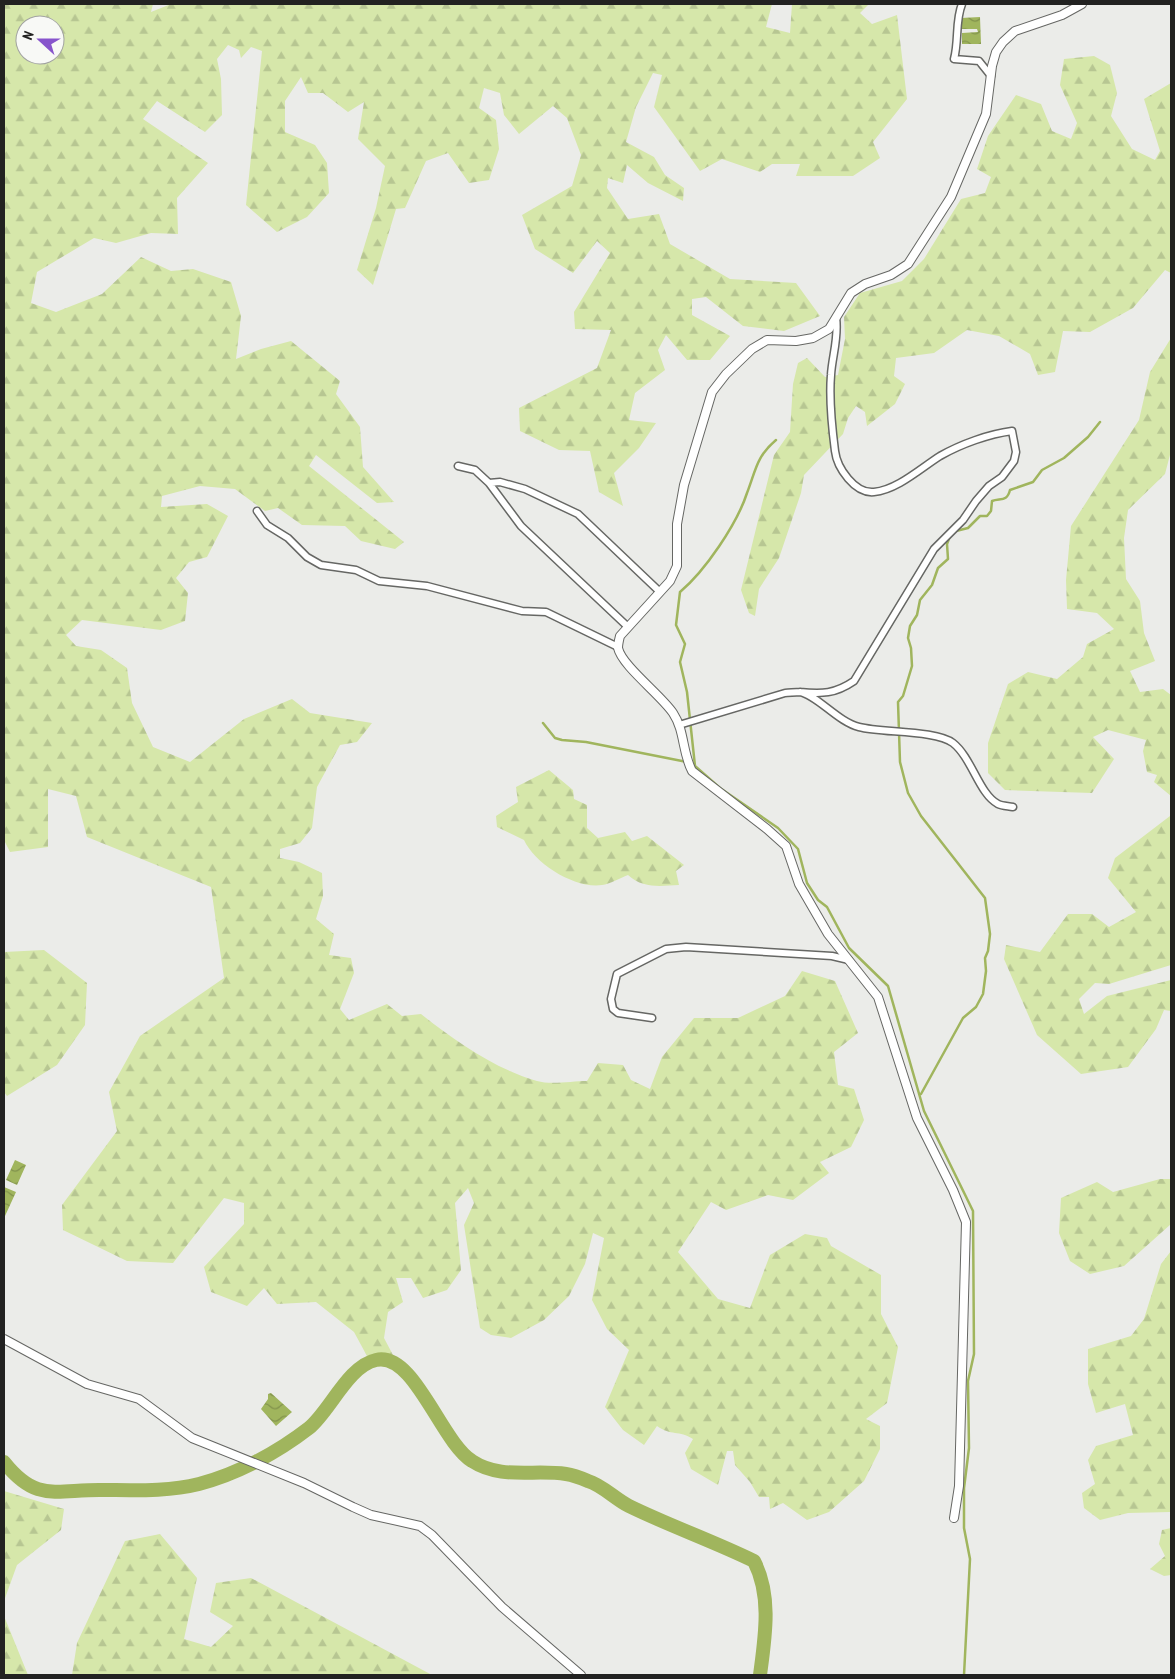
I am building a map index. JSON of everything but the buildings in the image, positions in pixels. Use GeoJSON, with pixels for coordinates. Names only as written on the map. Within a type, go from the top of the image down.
{"type":"FeatureCollection","features":[{"type":"Feature","properties":{"kind":"street"},"geometry":{"type":"LineString","coordinates":[[962,4],[958,13],[957,49],[954,59],[979,60],[991,76]]}},
{"type":"Feature","properties":{"kind":"street"},"geometry":{"type":"LineString","coordinates":[[618,647],[620,636],[670,582],[677,566],[677,524],[684,484],[712,392],[726,374],[760,344],[767,340],[796,342],[814,338],[829,329],[851,293],[865,284],[891,275],[908,264],[951,197],[986,114],[996,52],[1002,42],[1015,31],[1062,16],[1082,4]]}},
{"type":"Feature","properties":{"kind":"street"},"geometry":{"type":"LineString","coordinates":[[679,725],[784,693],[820,694],[840,690],[854,681],[934,549],[963,520],[989,486],[1002,477],[1014,461],[1016,452],[1012,431],[997,433],[943,454],[884,490],[871,493],[858,488],[840,469],[835,453],[830,377],[837,334],[836,318]]}},
{"type":"Feature","properties":{"kind":"street"},"geometry":{"type":"LineString","coordinates":[[458,466],[475,470],[489,483],[521,526],[628,627]]}},
{"type":"Feature","properties":{"kind":"street"},"geometry":{"type":"LineString","coordinates":[[489,483],[500,482],[525,489],[578,514],[660,592]]}},
{"type":"Feature","properties":{"kind":"street"},"geometry":{"type":"LineString","coordinates":[[257,511],[267,525],[288,538],[308,557],[321,565],[356,570],[378,581],[427,586],[522,612],[546,612],[565,619],[618,647],[624,658],[672,712],[683,732],[687,761],[692,771],[768,828],[786,846],[799,884],[828,934],[878,998],[917,1118],[953,1190],[966,1222],[959,1486],[954,1518]]}},
{"type":"Feature","properties":{"kind":"street"},"geometry":{"type":"LineString","coordinates":[[800,692],[851,724],[938,737],[952,742],[968,759],[988,796],[998,804],[1013,807]]}},
{"type":"Feature","properties":{"kind":"street"},"geometry":{"type":"LineString","coordinates":[[652,1018],[618,1013],[613,1010],[611,999],[616,974],[666,949],[686,947],[812,954],[850,960]]}},
{"type":"Feature","properties":{"kind":"street"},"geometry":{"type":"LineString","coordinates":[[4,1339],[87,1384],[139,1399],[192,1438],[304,1483],[371,1514],[420,1526],[432,1535],[502,1607],[581,1675]]}},
{"type":"Feature","properties":{"kind":"green space"},"geometry":{"type":"Polygon","coordinates":[[[4,4],[153,4],[151,12],[171,4],[772,4],[766,27],[790,33],[792,4],[869,4],[860,13],[872,24],[897,15],[907,99],[873,142],[880,158],[853,176],[796,176],[800,164],[772,164],[760,172],[722,159],[700,171],[654,107],[662,75],[653,73],[636,107],[626,142],[654,157],[665,175],[684,188],[683,201],[648,183],[627,165],[623,183],[608,178],[607,188],[628,219],[659,214],[670,244],[730,279],[796,283],[820,316],[784,331],[743,326],[706,297],[692,299],[692,315],[730,336],[710,360],[687,360],[666,335],[658,350],[665,370],[635,393],[629,420],[656,423],[639,448],[614,473],[623,506],[599,492],[590,451],[559,450],[520,431],[519,408],[597,368],[611,330],[575,329],[574,312],[610,253],[597,241],[573,273],[535,249],[522,215],[572,186],[581,155],[567,118],[553,106],[519,134],[504,115],[500,93],[484,88],[479,108],[496,120],[499,149],[489,180],[469,183],[448,153],[426,161],[405,208],[396,209],[373,285],[357,270],[376,208],[385,166],[358,139],[364,102],[348,112],[323,93],[308,93],[301,77],[285,101],[285,132],[315,145],[327,163],[329,193],[307,217],[277,232],[246,205],[262,51],[251,47],[241,58],[239,50],[228,45],[217,59],[221,79],[222,115],[205,132],[157,101],[143,119],[208,163],[177,198],[178,234],[151,233],[116,243],[94,238],[37,272],[31,303],[56,312],[102,294],[141,257],[171,271],[193,269],[231,282],[241,316],[236,359],[261,349],[291,341],[340,381],[336,394],[360,427],[363,467],[394,502],[377,503],[316,455],[309,466],[404,542],[395,549],[361,541],[345,526],[302,525],[278,508],[265,511],[235,489],[200,486],[162,496],[161,507],[207,504],[228,516],[207,557],[189,562],[176,578],[188,593],[185,621],[161,630],[82,620],[66,635],[76,646],[101,650],[127,668],[132,703],[153,747],[190,762],[244,719],[292,699],[310,713],[372,723],[357,742],[340,745],[317,787],[312,828],[300,843],[280,849],[280,858],[299,862],[322,873],[323,896],[316,919],[334,934],[329,955],[351,958],[354,973],[340,1009],[349,1020],[387,1004],[402,1016],[421,1014],[476,1053],[521,1076],[537,1081],[555,1083],[587,1081],[598,1063],[623,1065],[631,1080],[650,1089],[662,1057],[694,1018],[738,1018],[785,996],[802,971],[835,981],[858,1033],[834,1052],[838,1085],[854,1089],[864,1120],[851,1147],[820,1162],[829,1173],[793,1200],[768,1195],[726,1210],[711,1202],[678,1252],[718,1299],[750,1308],[770,1255],[805,1234],[827,1238],[831,1246],[881,1275],[881,1314],[898,1347],[887,1403],[866,1419],[880,1426],[880,1449],[864,1481],[829,1512],[807,1520],[783,1503],[770,1509],[769,1497],[759,1497],[750,1482],[735,1465],[733,1451],[727,1451],[718,1485],[691,1469],[685,1453],[693,1439],[688,1436],[667,1431],[657,1426],[644,1445],[623,1430],[605,1407],[629,1350],[607,1329],[592,1300],[604,1238],[593,1233],[585,1264],[569,1296],[544,1320],[511,1338],[491,1335],[480,1328],[464,1225],[474,1203],[468,1188],[455,1203],[461,1270],[447,1290],[423,1298],[411,1278],[396,1278],[403,1302],[388,1312],[384,1338],[393,1355],[384,1353],[367,1356],[354,1332],[316,1302],[277,1304],[264,1288],[247,1306],[211,1292],[204,1267],[244,1224],[244,1203],[224,1198],[173,1263],[127,1261],[63,1230],[62,1205],[117,1131],[109,1092],[140,1036],[224,978],[211,887],[87,837],[76,796],[48,789],[48,847],[10,852],[4,840],[4,4]]]}},
{"type":"Feature","properties":{"kind":"green space"},"geometry":{"type":"Polygon","coordinates":[[[1094,56],[1110,65],[1117,93],[1111,116],[1132,149],[1155,160],[1160,151],[1144,99],[1171,83],[1171,273],[1165,270],[1133,308],[1090,332],[1063,331],[1055,372],[1038,375],[1030,354],[999,336],[967,330],[934,353],[896,358],[894,376],[905,384],[895,404],[867,426],[865,412],[856,406],[848,418],[843,434],[804,475],[801,493],[779,558],[759,589],[755,616],[749,613],[741,590],[774,455],[790,432],[793,384],[798,363],[807,358],[825,377],[838,375],[845,339],[844,317],[860,293],[902,281],[924,259],[961,199],[985,193],[991,177],[977,169],[988,136],[1016,95],[1041,104],[1052,131],[1071,139],[1077,123],[1060,85],[1064,59],[1094,56]]]}},
{"type":"Feature","properties":{"kind":"green space"},"geometry":{"type":"Polygon","coordinates":[[[1171,338],[1171,451],[1165,474],[1128,510],[1124,538],[1126,579],[1140,601],[1144,633],[1155,661],[1130,671],[1140,692],[1163,689],[1171,695],[1171,796],[1154,782],[1157,775],[1147,772],[1143,751],[1146,740],[1108,730],[1093,737],[1114,759],[1092,793],[1005,790],[988,773],[988,743],[1008,684],[1028,672],[1057,679],[1083,657],[1087,644],[1114,629],[1097,613],[1067,609],[1066,580],[1071,526],[1139,420],[1150,372],[1171,338]]]}},
{"type":"Feature","properties":{"kind":"green space"},"geometry":{"type":"Polygon","coordinates":[[[549,770],[573,790],[574,799],[587,805],[587,828],[598,838],[625,832],[632,841],[647,836],[684,865],[676,871],[679,885],[646,885],[628,875],[602,885],[580,883],[568,879],[546,866],[529,849],[524,840],[497,827],[496,816],[518,802],[516,787],[549,770]]]}},
{"type":"Feature","properties":{"kind":"green space"},"geometry":{"type":"Polygon","coordinates":[[[1170,816],[1171,965],[1109,984],[1095,983],[1079,999],[1084,1014],[1107,996],[1171,980],[1171,1011],[1164,1010],[1156,1029],[1128,1067],[1081,1074],[1037,1035],[1004,959],[1006,945],[1040,952],[1068,914],[1092,914],[1109,927],[1136,912],[1108,878],[1115,858],[1170,816]]]}},
{"type":"Feature","properties":{"kind":"green space"},"geometry":{"type":"Polygon","coordinates":[[[44,950],[87,983],[85,1025],[57,1065],[7,1096],[4,1092],[4,952],[44,950]]]}},
{"type":"Feature","properties":{"kind":"green space"},"geometry":{"type":"Polygon","coordinates":[[[1160,1179],[1171,1179],[1171,1224],[1124,1266],[1090,1274],[1070,1261],[1059,1233],[1061,1198],[1097,1182],[1113,1192],[1160,1179]]]}},
{"type":"Feature","properties":{"kind":"green space"},"geometry":{"type":"Polygon","coordinates":[[[1171,1251],[1171,1512],[1128,1513],[1100,1520],[1084,1508],[1082,1493],[1095,1484],[1088,1460],[1096,1446],[1133,1435],[1125,1404],[1096,1413],[1088,1384],[1088,1349],[1131,1336],[1144,1319],[1161,1264],[1171,1251]]]}},
{"type":"Feature","properties":{"kind":"green space"},"geometry":{"type":"Polygon","coordinates":[[[4,1491],[64,1509],[61,1530],[17,1565],[4,1601],[4,1491]]]}},
{"type":"Feature","properties":{"kind":"green space"},"geometry":{"type":"Polygon","coordinates":[[[1171,1528],[1171,1575],[1164,1576],[1150,1569],[1165,1556],[1159,1544],[1162,1530],[1171,1528]]]}},
{"type":"Feature","properties":{"kind":"green space"},"geometry":{"type":"Polygon","coordinates":[[[160,1534],[197,1578],[184,1639],[211,1647],[233,1626],[210,1612],[216,1583],[251,1578],[432,1675],[72,1675],[77,1643],[125,1541],[160,1534]]]}},
{"type":"Feature","properties":{"kind":"green space"},"geometry":{"type":"Polygon","coordinates":[[[4,1616],[28,1675],[4,1675],[4,1616]]]}},
{"type":"Feature","properties":{"kind":"water"},"geometry":{"type":"Polygon","coordinates":[[[980,17],[981,44],[962,44],[962,33],[978,32],[977,29],[961,29],[961,18],[980,17]]]}},
{"type":"Feature","properties":{"kind":"water"},"geometry":{"type":"Polygon","coordinates":[[[15,1160],[26,1165],[17,1185],[6,1180],[15,1160]]]}},
{"type":"Feature","properties":{"kind":"water"},"geometry":{"type":"Polygon","coordinates":[[[4,1187],[16,1192],[5,1216],[4,1215],[4,1187]]]}},
{"type":"Feature","properties":{"kind":"water"},"geometry":{"type":"Polygon","coordinates":[[[271,1393],[292,1412],[276,1426],[261,1409],[268,1399],[268,1394],[271,1393]]]}},
{"type":"Feature","properties":{"kind":"waterway"},"geometry":{"type":"LineString","coordinates":[[956,531],[968,528],[980,516],[987,516],[991,511],[992,501],[1003,499],[1009,494],[1010,490],[1033,482],[1042,470],[1064,458],[1088,437],[1100,422]]}},
{"type":"Feature","properties":{"kind":"waterway"},"geometry":{"type":"LineString","coordinates":[[776,440],[760,458],[736,519],[728,532],[710,560],[680,592],[676,625],[685,644],[680,662],[687,692],[695,766],[720,788],[778,828],[798,849],[807,883],[818,900],[827,907],[849,948],[888,986],[924,1111],[973,1211],[974,1354],[968,1381],[969,1448],[964,1488],[964,1528],[970,1559],[964,1675]]}},
{"type":"Feature","properties":{"kind":"waterway"},"geometry":{"type":"LineString","coordinates":[[921,1094],[963,1018],[976,1007],[983,994],[986,971],[985,958],[988,951],[990,934],[985,898],[921,816],[908,793],[900,762],[898,702],[903,696],[912,666],[911,648],[908,638],[910,626],[917,615],[920,600],[932,585],[938,568],[948,559],[947,544],[950,536]]}},
{"type":"Feature","properties":{"kind":"waterway"},"geometry":{"type":"LineString","coordinates":[[543,723],[555,738],[562,740],[586,742],[687,762]]}},
{"type":"Feature","properties":{"kind":"waterway"},"geometry":{"type":"LineString","coordinates":[[4,1462],[15,1475],[26,1483],[47,1491],[149,1490],[187,1487],[199,1484],[243,1468],[284,1445],[309,1428],[317,1420],[357,1371],[366,1364],[376,1360],[390,1361],[403,1369],[415,1383],[449,1436],[472,1461],[483,1467],[506,1472],[569,1474],[593,1483],[629,1506],[754,1561],[760,1574],[766,1617],[760,1675]]}}]}
